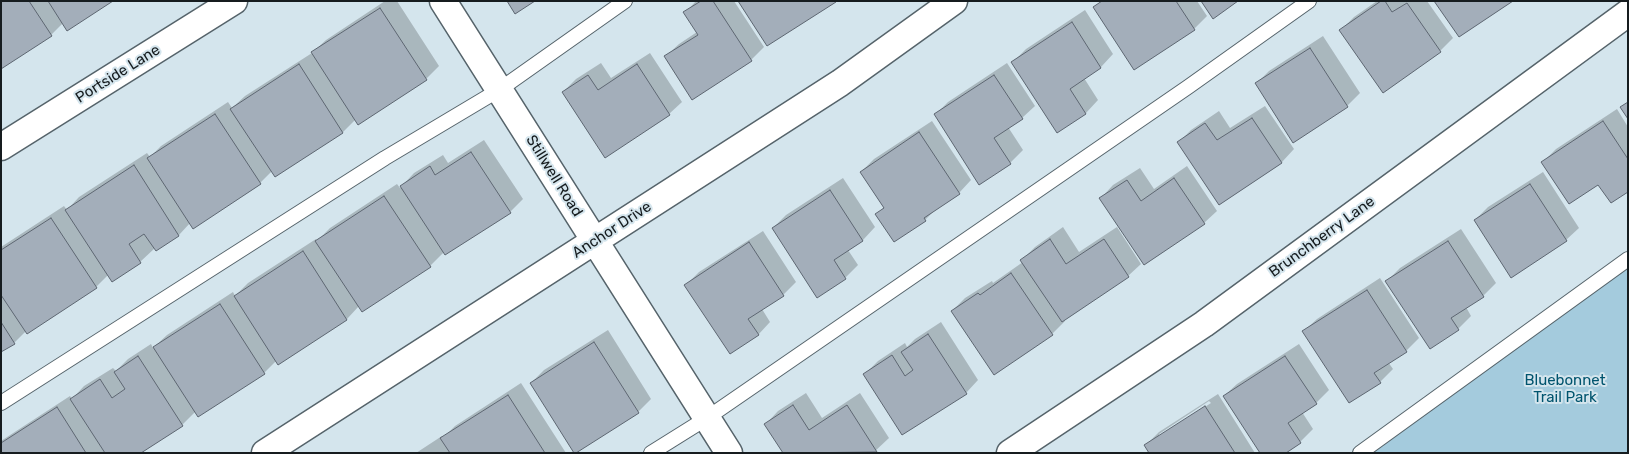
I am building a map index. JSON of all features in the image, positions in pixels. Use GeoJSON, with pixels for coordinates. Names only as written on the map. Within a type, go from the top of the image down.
{"type":"FeatureCollection","features":[{"type":"Feature","properties":{"kind":"street","name":"Portside Lane"},"geometry":{"type":"LineString","coordinates":[[1,147],[234,1]]}},
{"type":"Feature","properties":{"kind":"street","name":"Stillwell Road"},"geometry":{"type":"LineString","coordinates":[[443,1],[729,453]]}},
{"type":"Feature","properties":{"kind":"street","name":"Anchor Drive"},"geometry":{"type":"LineString","coordinates":[[265,453],[840,83],[954,1]]}},
{"type":"Feature","properties":{"kind":"street","name":"Brunchberry Lane"},"geometry":{"type":"LineString","coordinates":[[1010,453],[1204,324],[1628,13]]}},
{"type":"Feature","properties":{"kind":"lane"},"geometry":{"type":"LineString","coordinates":[[1,403],[385,158],[499,90],[625,1]]}},
{"type":"Feature","properties":{"kind":"lane"},"geometry":{"type":"LineString","coordinates":[[652,453],[707,418],[1309,1]]}},
{"type":"Feature","properties":{"kind":"lane"},"geometry":{"type":"LineString","coordinates":[[1360,453],[1628,260]]}},
{"type":"Feature","properties":{"kind":"green space","name":"Bluebonnet Trail Park"},"geometry":{"type":"Polygon","coordinates":[[[1628,267],[1628,453],[1373,453],[1628,267]]]}},
{"type":"Feature","properties":{"kind":"building"},"geometry":{"type":"Polygon","coordinates":[[[1,1],[29,1],[52,36],[1,69],[1,1]]]}},
{"type":"Feature","properties":{"kind":"building"},"geometry":{"type":"Polygon","coordinates":[[[48,1],[113,1],[67,31],[48,1]]]}},
{"type":"Feature","properties":{"kind":"building"},"geometry":{"type":"Polygon","coordinates":[[[507,1],[535,1],[515,14],[507,1]]]}},
{"type":"Feature","properties":{"kind":"building"},"geometry":{"type":"Polygon","coordinates":[[[701,1],[713,1],[752,61],[692,100],[664,56],[698,35],[683,12],[701,1]]]}},
{"type":"Feature","properties":{"kind":"building"},"geometry":{"type":"Polygon","coordinates":[[[738,1],[836,1],[836,2],[767,46],[738,1]]]}},
{"type":"Feature","properties":{"kind":"building"},"geometry":{"type":"Polygon","coordinates":[[[1102,1],[1176,1],[1195,30],[1134,70],[1093,7],[1102,1]]]}},
{"type":"Feature","properties":{"kind":"building"},"geometry":{"type":"Polygon","coordinates":[[[1201,1],[1238,1],[1213,19],[1201,1]]]}},
{"type":"Feature","properties":{"kind":"building"},"geometry":{"type":"Polygon","coordinates":[[[1381,1],[1385,1],[1392,12],[1407,3],[1441,52],[1383,93],[1339,30],[1381,1]]]}},
{"type":"Feature","properties":{"kind":"building"},"geometry":{"type":"Polygon","coordinates":[[[1434,1],[1513,1],[1459,37],[1434,1]]]}},
{"type":"Feature","properties":{"kind":"building"},"geometry":{"type":"Polygon","coordinates":[[[380,8],[427,80],[358,125],[311,52],[380,8]]]}},
{"type":"Feature","properties":{"kind":"building"},"geometry":{"type":"Polygon","coordinates":[[[1072,22],[1101,68],[1070,89],[1086,114],[1057,133],[1011,62],[1072,22]]]}},
{"type":"Feature","properties":{"kind":"building"},"geometry":{"type":"Polygon","coordinates":[[[1310,48],[1348,107],[1293,143],[1255,83],[1310,48]]]}},
{"type":"Feature","properties":{"kind":"building"},"geometry":{"type":"Polygon","coordinates":[[[299,64],[343,133],[275,177],[230,109],[299,64]]]}},
{"type":"Feature","properties":{"kind":"building"},"geometry":{"type":"Polygon","coordinates":[[[637,64],[670,115],[605,158],[562,92],[588,75],[598,90],[637,64]]]}},
{"type":"Feature","properties":{"kind":"building"},"geometry":{"type":"Polygon","coordinates":[[[994,75],[1023,119],[994,138],[1011,164],[979,185],[934,114],[994,75]]]}},
{"type":"Feature","properties":{"kind":"building"},"geometry":{"type":"Polygon","coordinates":[[[1628,102],[1628,119],[1620,107],[1628,102]]]}},
{"type":"Feature","properties":{"kind":"building"},"geometry":{"type":"Polygon","coordinates":[[[215,114],[261,184],[193,229],[147,158],[215,114]]]}},
{"type":"Feature","properties":{"kind":"building"},"geometry":{"type":"Polygon","coordinates":[[[1252,118],[1282,163],[1219,205],[1177,142],[1205,123],[1217,140],[1252,118]]]}},
{"type":"Feature","properties":{"kind":"building"},"geometry":{"type":"Polygon","coordinates":[[[1603,121],[1628,159],[1628,192],[1611,203],[1598,185],[1569,204],[1541,162],[1603,121]]]}},
{"type":"Feature","properties":{"kind":"building"},"geometry":{"type":"Polygon","coordinates":[[[919,132],[960,194],[924,218],[926,221],[894,242],[875,214],[884,208],[860,172],[919,132]]]}},
{"type":"Feature","properties":{"kind":"building"},"geometry":{"type":"Polygon","coordinates":[[[471,152],[511,213],[445,255],[400,186],[430,166],[435,175],[471,152]]]}},
{"type":"Feature","properties":{"kind":"building"},"geometry":{"type":"Polygon","coordinates":[[[134,165],[179,236],[156,251],[144,234],[129,244],[141,263],[112,282],[65,210],[134,165]]]}},
{"type":"Feature","properties":{"kind":"building"},"geometry":{"type":"Polygon","coordinates":[[[1174,178],[1205,224],[1144,265],[1099,198],[1127,180],[1141,201],[1174,178]]]}},
{"type":"Feature","properties":{"kind":"building"},"geometry":{"type":"Polygon","coordinates":[[[1530,184],[1567,241],[1511,278],[1474,220],[1530,184]]]}},
{"type":"Feature","properties":{"kind":"building"},"geometry":{"type":"Polygon","coordinates":[[[830,190],[863,241],[834,260],[846,279],[817,298],[772,228],[830,190]]]}},
{"type":"Feature","properties":{"kind":"building"},"geometry":{"type":"Polygon","coordinates":[[[384,196],[431,267],[362,312],[315,241],[384,196]]]}},
{"type":"Feature","properties":{"kind":"building"},"geometry":{"type":"Polygon","coordinates":[[[51,218],[97,288],[27,334],[1,295],[1,250],[51,218]]]}},
{"type":"Feature","properties":{"kind":"building"},"geometry":{"type":"Polygon","coordinates":[[[1050,239],[1066,264],[1104,239],[1129,277],[1062,322],[1020,260],[1050,239]]]}},
{"type":"Feature","properties":{"kind":"building"},"geometry":{"type":"Polygon","coordinates":[[[1448,241],[1484,297],[1451,318],[1459,330],[1430,349],[1385,281],[1448,241]]]}},
{"type":"Feature","properties":{"kind":"building"},"geometry":{"type":"Polygon","coordinates":[[[749,242],[784,296],[748,319],[759,335],[730,354],[684,285],[749,242]]]}},
{"type":"Feature","properties":{"kind":"building"},"geometry":{"type":"Polygon","coordinates":[[[303,251],[347,320],[278,365],[234,296],[303,251]]]}},
{"type":"Feature","properties":{"kind":"building"},"geometry":{"type":"Polygon","coordinates":[[[1011,273],[1053,335],[994,375],[951,311],[978,293],[980,295],[1011,273]]]}},
{"type":"Feature","properties":{"kind":"building"},"geometry":{"type":"Polygon","coordinates":[[[1367,290],[1407,352],[1374,373],[1381,383],[1349,403],[1302,331],[1367,290]]]}},
{"type":"Feature","properties":{"kind":"building"},"geometry":{"type":"Polygon","coordinates":[[[220,304],[265,374],[198,417],[153,347],[220,304]]]}},
{"type":"Feature","properties":{"kind":"building"},"geometry":{"type":"Polygon","coordinates":[[[1,322],[15,344],[1,352],[1,322]]]}},
{"type":"Feature","properties":{"kind":"building"},"geometry":{"type":"Polygon","coordinates":[[[928,334],[967,394],[902,435],[863,374],[892,355],[905,376],[913,370],[901,352],[928,334]]]}},
{"type":"Feature","properties":{"kind":"building"},"geometry":{"type":"Polygon","coordinates":[[[594,342],[639,413],[574,453],[530,383],[594,342]]]}},
{"type":"Feature","properties":{"kind":"building"},"geometry":{"type":"Polygon","coordinates":[[[138,356],[183,426],[141,453],[105,453],[70,399],[100,379],[112,398],[125,389],[114,372],[138,356]]]}},
{"type":"Feature","properties":{"kind":"building"},"geometry":{"type":"Polygon","coordinates":[[[1285,356],[1317,404],[1288,423],[1301,443],[1286,453],[1260,453],[1223,396],[1285,356]]]}},
{"type":"Feature","properties":{"kind":"building"},"geometry":{"type":"Polygon","coordinates":[[[508,395],[545,453],[450,453],[440,438],[508,395]]]}},
{"type":"Feature","properties":{"kind":"building"},"geometry":{"type":"Polygon","coordinates":[[[793,405],[809,430],[847,405],[877,452],[783,453],[764,424],[793,405]]]}},
{"type":"Feature","properties":{"kind":"building"},"geometry":{"type":"Polygon","coordinates":[[[1205,406],[1235,453],[1149,453],[1144,445],[1205,406]]]}},
{"type":"Feature","properties":{"kind":"building"},"geometry":{"type":"Polygon","coordinates":[[[57,407],[86,453],[1,453],[1,443],[57,407]]]}}]}
